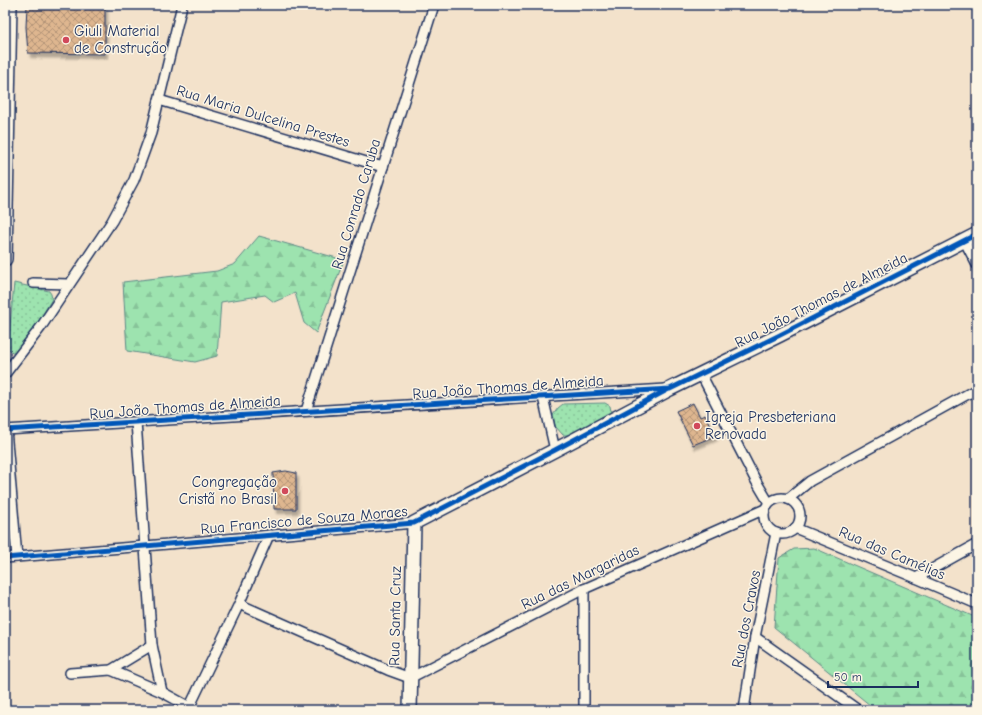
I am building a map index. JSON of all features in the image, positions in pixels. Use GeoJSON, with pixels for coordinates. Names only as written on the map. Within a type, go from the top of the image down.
{"type":"FeatureCollection","features":[{"type":"Feature","properties":{"kind":"street"},"geometry":{"type":"LineString","coordinates":[[5,259],[10,5]]}},
{"type":"Feature","properties":{"kind":"street"},"geometry":{"type":"LineString","coordinates":[[5,374],[41,327],[112,221],[134,180],[151,133],[182,5]]}},
{"type":"Feature","properties":{"kind":"street","name":"Rua Conrado Caruba"},"geometry":{"type":"LineString","coordinates":[[306,411],[434,5]]}},
{"type":"Feature","properties":{"kind":"street","name":"Rua Maria Dulcelina Prestes"},"geometry":{"type":"LineString","coordinates":[[159,100],[383,167]]}},
{"type":"Feature","properties":{"kind":"street","name":"Rua João Thomas de Almeida"},"geometry":{"type":"LineString","coordinates":[[6,430],[670,389],[780,335],[977,234]]}},
{"type":"Feature","properties":{"kind":"street"},"geometry":{"type":"LineString","coordinates":[[964,240],[977,265]]}},
{"type":"Feature","properties":{"kind":"street"},"geometry":{"type":"LineString","coordinates":[[32,283],[69,284]]}},
{"type":"Feature","properties":{"kind":"street"},"geometry":{"type":"LineString","coordinates":[[701,374],[756,481],[767,506],[764,520],[767,526],[776,533],[787,533],[795,528],[800,517],[797,506],[788,499],[778,498],[767,506]]}},
{"type":"Feature","properties":{"kind":"street","name":"Rua Francisco de Souza Moraes"},"geometry":{"type":"LineString","coordinates":[[5,558],[414,523],[670,389]]}},
{"type":"Feature","properties":{"kind":"street"},"geometry":{"type":"LineString","coordinates":[[788,499],[810,481],[977,389]]}},
{"type":"Feature","properties":{"kind":"street"},"geometry":{"type":"LineString","coordinates":[[543,397],[555,450]]}},
{"type":"Feature","properties":{"kind":"street"},"geometry":{"type":"LineString","coordinates":[[136,422],[152,645],[162,692]]}},
{"type":"Feature","properties":{"kind":"street"},"geometry":{"type":"LineString","coordinates":[[6,430],[17,557]]}},
{"type":"Feature","properties":{"kind":"street","name":"Rua das Margaridas"},"geometry":{"type":"LineString","coordinates":[[410,678],[584,589],[767,506]]}},
{"type":"Feature","properties":{"kind":"street","name":"Rua Santa Cruz"},"geometry":{"type":"LineString","coordinates":[[410,710],[414,523]]}},
{"type":"Feature","properties":{"kind":"street","name":"Rua das Camélias"},"geometry":{"type":"LineString","coordinates":[[795,528],[977,604]]}},
{"type":"Feature","properties":{"kind":"street","name":"Rua dos Cravos"},"geometry":{"type":"LineString","coordinates":[[744,710],[755,637],[776,533]]}},
{"type":"Feature","properties":{"kind":"street"},"geometry":{"type":"LineString","coordinates":[[111,670],[162,692],[191,709],[269,535]]}},
{"type":"Feature","properties":{"kind":"street"},"geometry":{"type":"LineString","coordinates":[[916,578],[977,544]]}},
{"type":"Feature","properties":{"kind":"street"},"geometry":{"type":"LineString","coordinates":[[584,589],[584,710]]}},
{"type":"Feature","properties":{"kind":"street"},"geometry":{"type":"LineString","coordinates":[[239,604],[388,670],[410,678]]}},
{"type":"Feature","properties":{"kind":"street"},"geometry":{"type":"LineString","coordinates":[[755,637],[858,710]]}},
{"type":"Feature","properties":{"kind":"street"},"geometry":{"type":"LineString","coordinates":[[70,673],[111,670],[152,645]]}},
{"type":"Feature","properties":{"kind":"green space"},"geometry":{"type":"Polygon","coordinates":[[[259,236],[344,260],[316,333],[304,323],[295,293],[274,302],[265,295],[221,302],[217,356],[195,362],[127,351],[123,282],[217,271],[235,264],[259,236]]]}},
{"type":"Feature","properties":{"kind":"green space"},"geometry":{"type":"Polygon","coordinates":[[[14,283],[49,291],[52,299],[21,350],[17,353],[12,352],[8,348],[14,283]]]}},
{"type":"Feature","properties":{"kind":"green space"},"geometry":{"type":"Polygon","coordinates":[[[605,403],[610,406],[611,411],[608,416],[572,435],[563,435],[555,426],[553,415],[563,404],[605,403]]]}},
{"type":"Feature","properties":{"kind":"green space"},"geometry":{"type":"Polygon","coordinates":[[[814,548],[977,618],[977,710],[876,710],[774,627],[779,558],[794,549],[814,548]]]}},
{"type":"Feature","properties":{"kind":"building","name":"Giuli Material de Construção"},"geometry":{"type":"Polygon","coordinates":[[[27,5],[105,5],[105,54],[28,53],[26,27],[27,5]]]}},
{"type":"Feature","properties":{"kind":"building","name":"Igreja Presbeteriana Renovada"},"geometry":{"type":"Polygon","coordinates":[[[693,403],[700,417],[705,415],[715,436],[693,445],[676,411],[693,403]]]}},
{"type":"Feature","properties":{"kind":"building","name":"Congregação Cristã no Brasil"},"geometry":{"type":"Polygon","coordinates":[[[286,471],[296,473],[296,509],[274,509],[273,473],[286,471]]]}},
{"type":"Feature","properties":{"kind":"cycle path"},"geometry":{"type":"LineString","coordinates":[[5,430],[670,389],[780,335],[977,234]]}},
{"type":"Feature","properties":{"kind":"cycle path"},"geometry":{"type":"LineString","coordinates":[[5,558],[414,523],[667,390]]}},
{"type":"Feature","properties":{"kind":"place","name":"Giuli Material de Construção"},"geometry":{"type":"Point","coordinates":[66,40]}},
{"type":"Feature","properties":{"kind":"place","name":"Igreja Presbeteriana Renovada"},"geometry":{"type":"Point","coordinates":[697,426]}},
{"type":"Feature","properties":{"kind":"place","name":"Congregação Cristã no Brasil"},"geometry":{"type":"Point","coordinates":[285,491]}}]}
